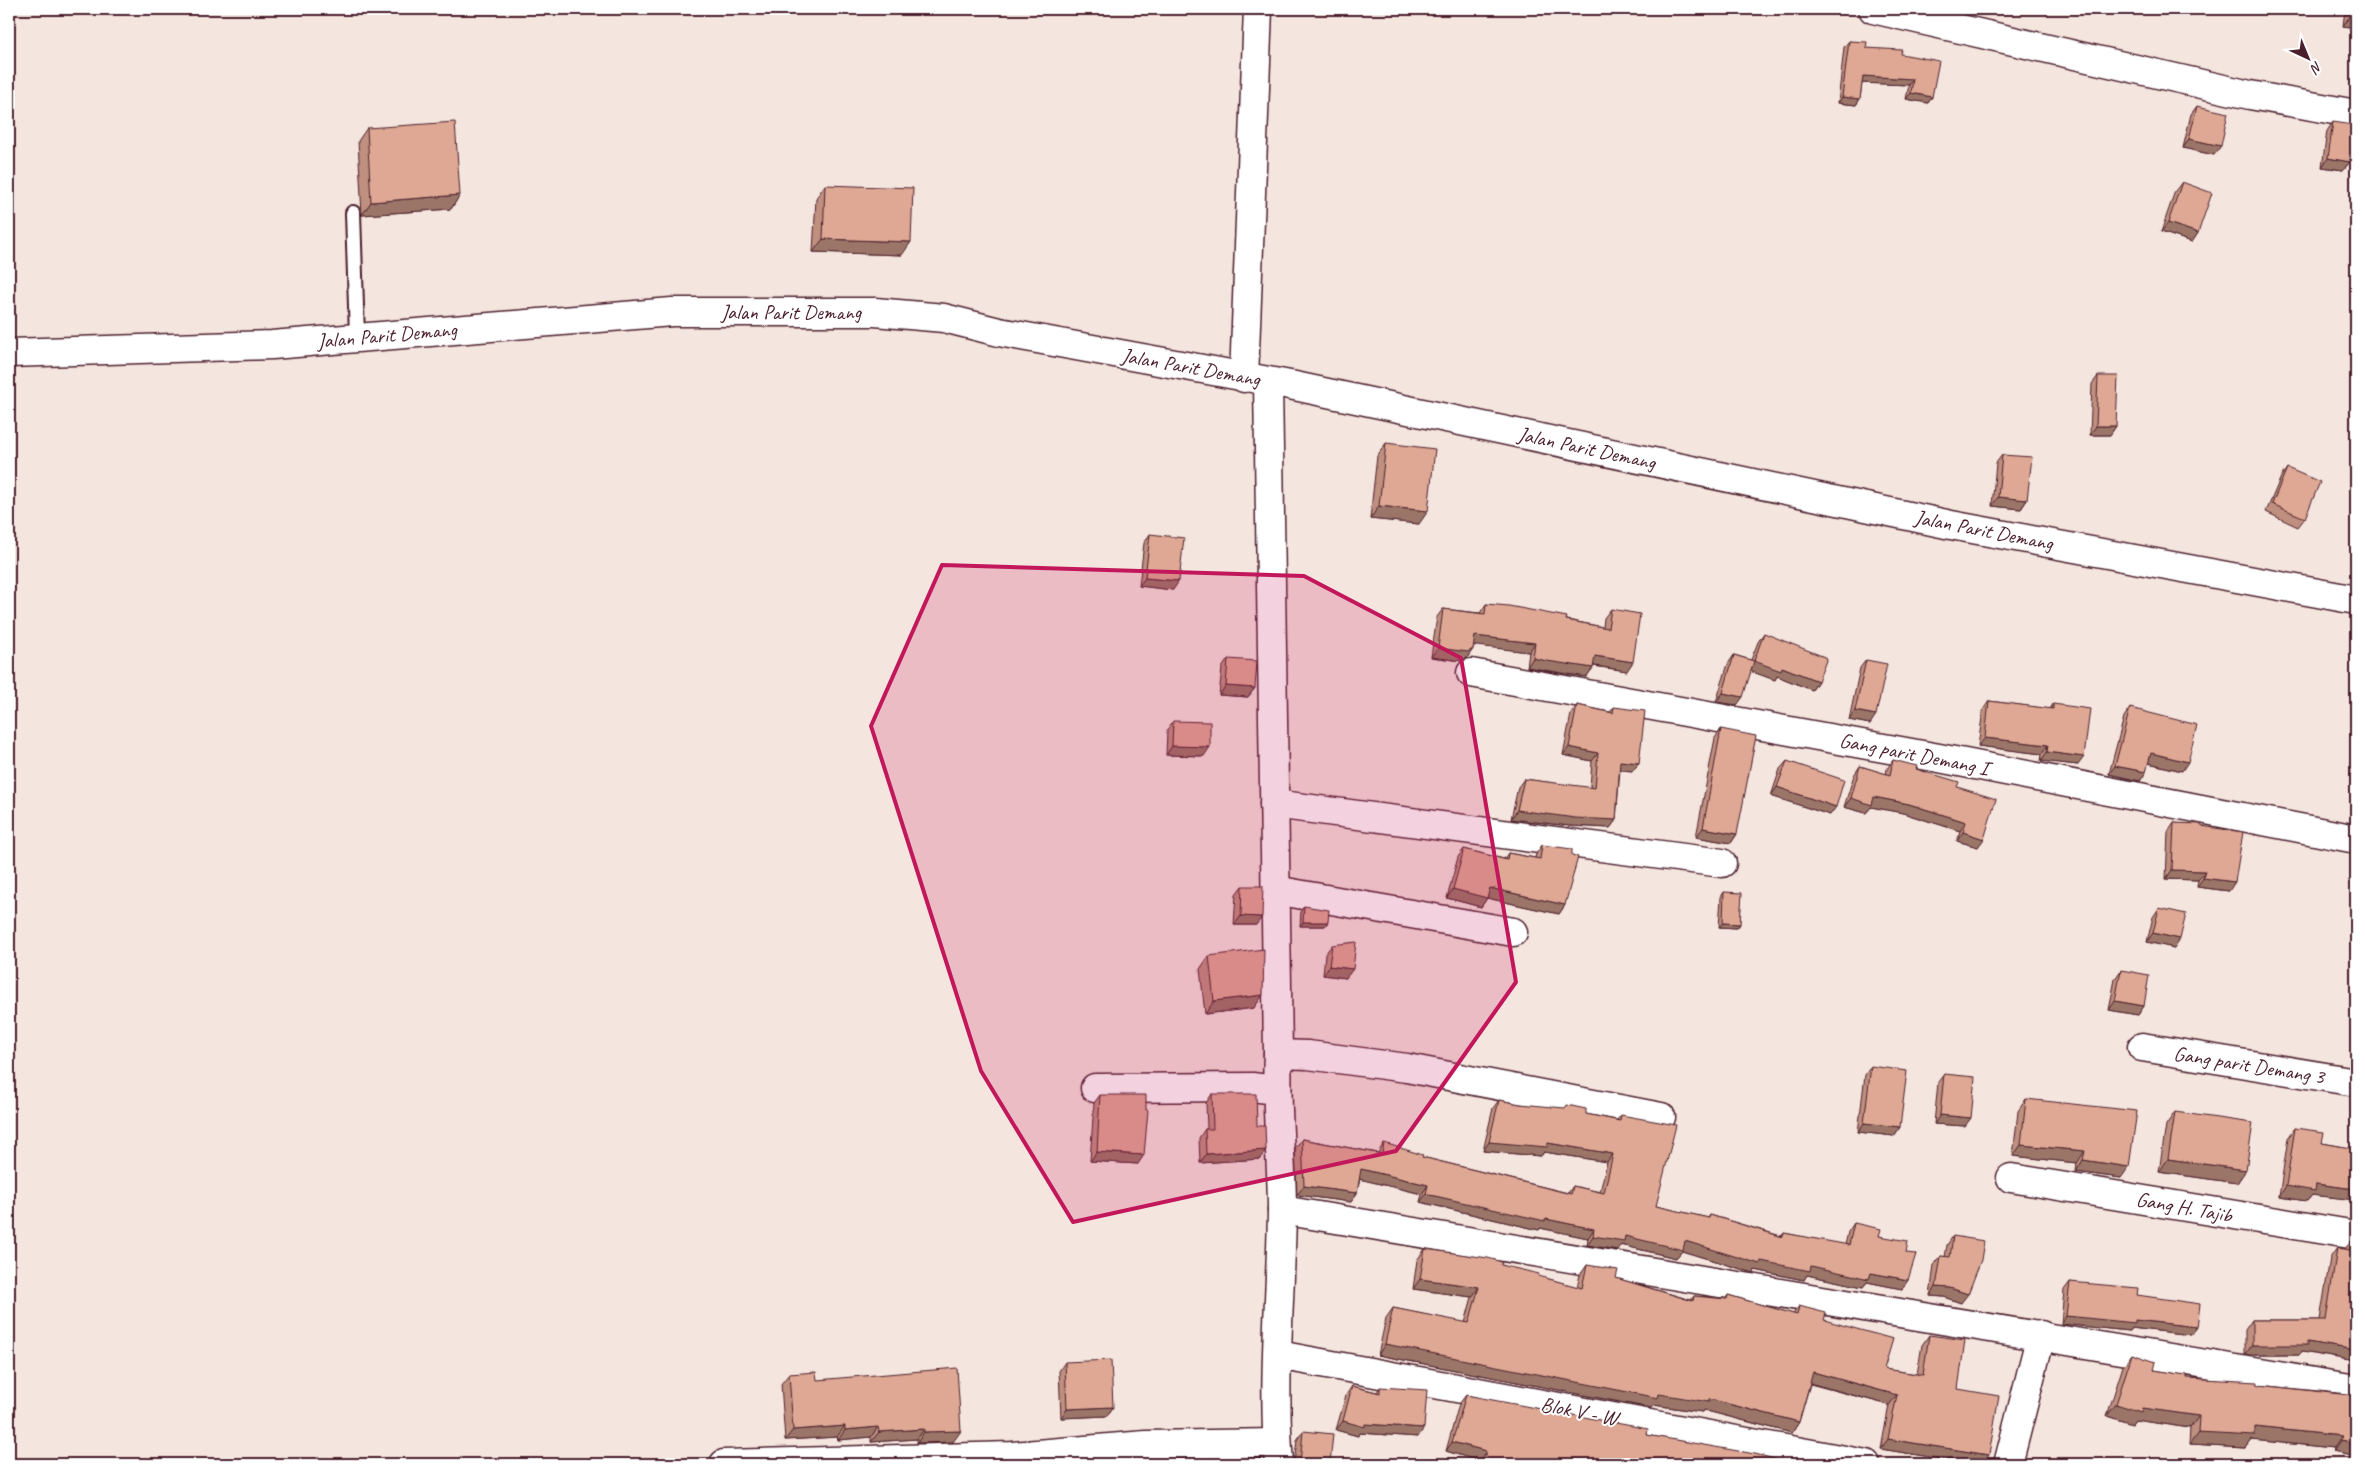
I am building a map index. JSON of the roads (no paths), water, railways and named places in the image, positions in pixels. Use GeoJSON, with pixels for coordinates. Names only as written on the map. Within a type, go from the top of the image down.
{"type":"FeatureCollection","features":[{"type":"Feature","properties":{"kind":"street"},"geometry":{"type":"LineString","coordinates":[[724,1464],[1012,1456],[1146,1446],[1278,1454],[1285,1356],[1282,1210],[1276,1090],[1278,1054],[1274,804],[1256,380],[1258,9]]}},
{"type":"Feature","properties":{"kind":"street"},"geometry":{"type":"LineString","coordinates":[[1873,9],[2250,95],[2356,114]]}},
{"type":"Feature","properties":{"kind":"street","name":"Jalan Parit Demang"},"geometry":{"type":"LineString","coordinates":[[9,354],[272,345],[672,312],[875,312],[944,318],[1000,332],[1256,380],[1951,525],[2356,600]]}},
{"type":"Feature","properties":{"kind":"street","name":"Gang parit Demang I"},"geometry":{"type":"LineString","coordinates":[[1471,673],[1939,758],[2356,839]]}},
{"type":"Feature","properties":{"kind":"street"},"geometry":{"type":"LineString","coordinates":[[1274,804],[1722,863]]}},
{"type":"Feature","properties":{"kind":"street"},"geometry":{"type":"LineString","coordinates":[[1276,890],[1513,932]]}},
{"type":"Feature","properties":{"kind":"street","name":"Gang parit Demang 3"},"geometry":{"type":"LineString","coordinates":[[2142,1047],[2356,1082]]}},
{"type":"Feature","properties":{"kind":"street"},"geometry":{"type":"LineString","coordinates":[[1278,1054],[1308,1055],[1407,1068],[1661,1117]]}},
{"type":"Feature","properties":{"kind":"street"},"geometry":{"type":"LineString","coordinates":[[1095,1088],[1252,1087],[1276,1090]]}},
{"type":"Feature","properties":{"kind":"street","name":"Gang H. Tajib"},"geometry":{"type":"LineString","coordinates":[[2011,1178],[2356,1235]]}},
{"type":"Feature","properties":{"kind":"street"},"geometry":{"type":"LineString","coordinates":[[1282,1210],[2356,1389]]}},
{"type":"Feature","properties":{"kind":"street"},"geometry":{"type":"LineString","coordinates":[[2008,1464],[2041,1335]]}},
{"type":"Feature","properties":{"kind":"street","name":"Blok V - W"},"geometry":{"type":"LineString","coordinates":[[1285,1356],[1866,1464]]}},
{"type":"Feature","properties":{"kind":"lane"},"geometry":{"type":"LineString","coordinates":[[354,213],[357,337]]}}]}
